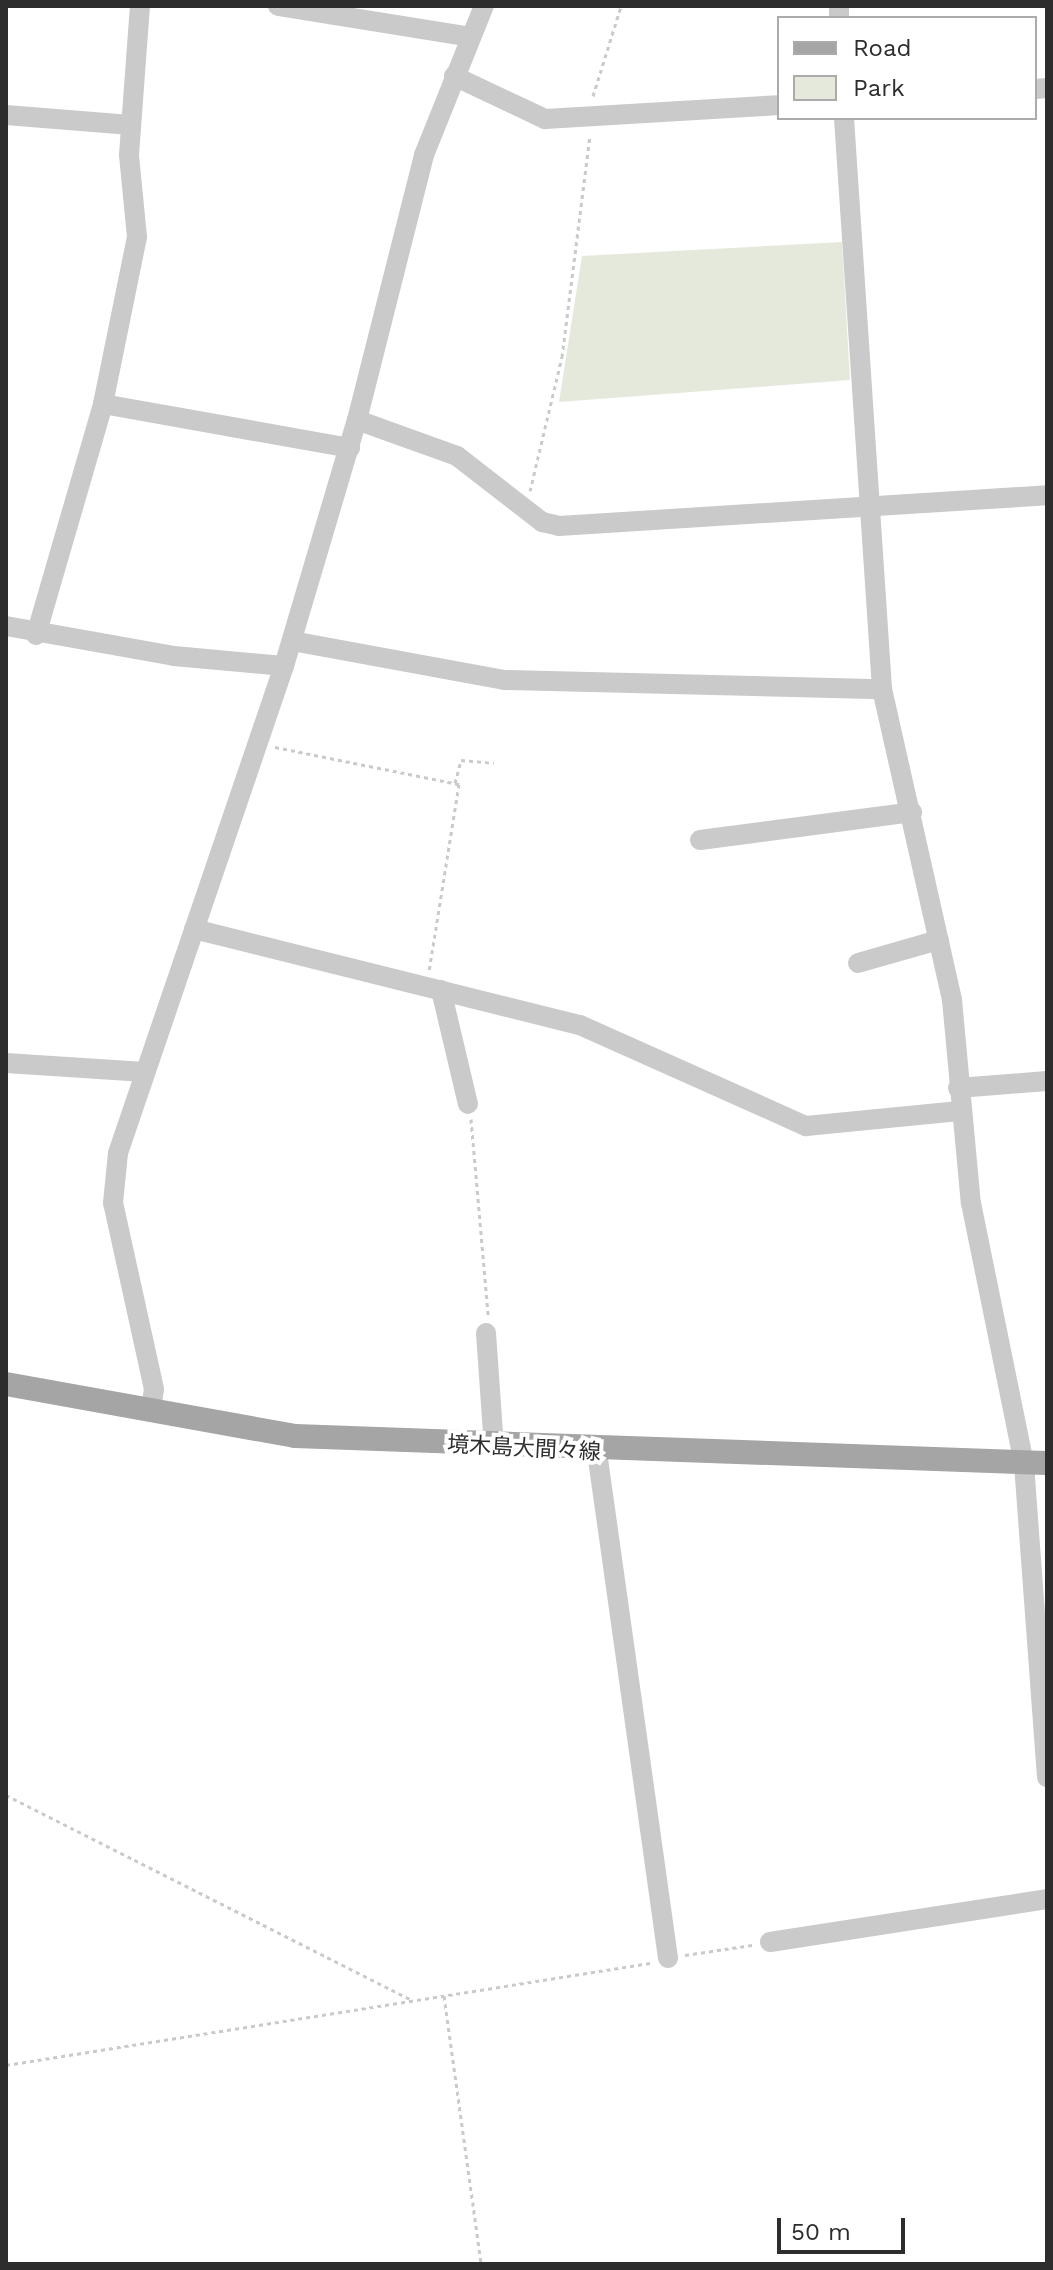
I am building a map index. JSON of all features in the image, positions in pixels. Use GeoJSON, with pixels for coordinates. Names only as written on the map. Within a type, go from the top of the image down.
{"type":"FeatureCollection","features":[{"type":"Feature","properties":{"kind":"main road","name":"境木島大間々線"},"geometry":{"type":"LineString","coordinates":[[6,1384],[259,1433],[597,1452],[1036,1464]]}},
{"type":"Feature","properties":{"kind":"street"},"geometry":{"type":"LineString","coordinates":[[36,635],[103,404],[137,237],[131,125],[140,6]]}},
{"type":"Feature","properties":{"kind":"street"},"geometry":{"type":"LineString","coordinates":[[278,6],[471,37]]}},
{"type":"Feature","properties":{"kind":"street"},"geometry":{"type":"LineString","coordinates":[[151,1410],[154,1389],[111,1187],[145,1072],[292,641],[350,448],[424,155],[484,6]]}},
{"type":"Feature","properties":{"kind":"street"},"geometry":{"type":"LineString","coordinates":[[454,76],[538,117],[777,105]]}},
{"type":"Feature","properties":{"kind":"street"},"geometry":{"type":"LineString","coordinates":[[6,115],[131,125]]}},
{"type":"Feature","properties":{"kind":"street"},"geometry":{"type":"LineString","coordinates":[[844,120],[866,507],[882,689],[939,940],[959,1111],[1036,1464],[1047,1777]]}},
{"type":"Feature","properties":{"kind":"street"},"geometry":{"type":"LineString","coordinates":[[103,404],[350,448]]}},
{"type":"Feature","properties":{"kind":"street"},"geometry":{"type":"LineString","coordinates":[[357,420],[457,456],[525,510],[559,526],[1047,495]]}},
{"type":"Feature","properties":{"kind":"street"},"geometry":{"type":"LineString","coordinates":[[6,626],[36,635],[284,666]]}},
{"type":"Feature","properties":{"kind":"street"},"geometry":{"type":"LineString","coordinates":[[292,641],[504,680],[882,689]]}},
{"type":"Feature","properties":{"kind":"street"},"geometry":{"type":"LineString","coordinates":[[700,840],[912,812]]}},
{"type":"Feature","properties":{"kind":"street"},"geometry":{"type":"LineString","coordinates":[[194,929],[434,988],[611,1036],[806,1126],[959,1111]]}},
{"type":"Feature","properties":{"kind":"street"},"geometry":{"type":"LineString","coordinates":[[858,963],[939,940]]}},
{"type":"Feature","properties":{"kind":"street"},"geometry":{"type":"LineString","coordinates":[[434,988],[468,1104]]}},
{"type":"Feature","properties":{"kind":"street"},"geometry":{"type":"LineString","coordinates":[[6,1063],[145,1072]]}},
{"type":"Feature","properties":{"kind":"street"},"geometry":{"type":"LineString","coordinates":[[958,1088],[1047,1081]]}},
{"type":"Feature","properties":{"kind":"street"},"geometry":{"type":"LineString","coordinates":[[486,1333],[494,1447]]}},
{"type":"Feature","properties":{"kind":"street"},"geometry":{"type":"LineString","coordinates":[[597,1452],[668,1958]]}},
{"type":"Feature","properties":{"kind":"street"},"geometry":{"type":"LineString","coordinates":[[770,1942],[1047,1899]]}},
{"type":"Feature","properties":{"kind":"path"},"geometry":{"type":"LineString","coordinates":[[525,510],[562,357],[592,116],[621,6]]}},
{"type":"Feature","properties":{"kind":"path"},"geometry":{"type":"LineString","coordinates":[[258,744],[455,783]]}},
{"type":"Feature","properties":{"kind":"path"},"geometry":{"type":"LineString","coordinates":[[434,988],[455,783],[461,760],[494,763]]}},
{"type":"Feature","properties":{"kind":"path"},"geometry":{"type":"LineString","coordinates":[[468,1104],[486,1333]]}},
{"type":"Feature","properties":{"kind":"path"},"geometry":{"type":"LineString","coordinates":[[6,1795],[410,1999]]}},
{"type":"Feature","properties":{"kind":"path"},"geometry":{"type":"LineString","coordinates":[[6,2065],[770,1942]]}},
{"type":"Feature","properties":{"kind":"path"},"geometry":{"type":"LineString","coordinates":[[444,1996],[481,2264]]}},
{"type":"Feature","properties":{"kind":"green space"},"geometry":{"type":"Polygon","coordinates":[[[842,242],[850,380],[559,402],[582,256],[842,242]]]}}]}
